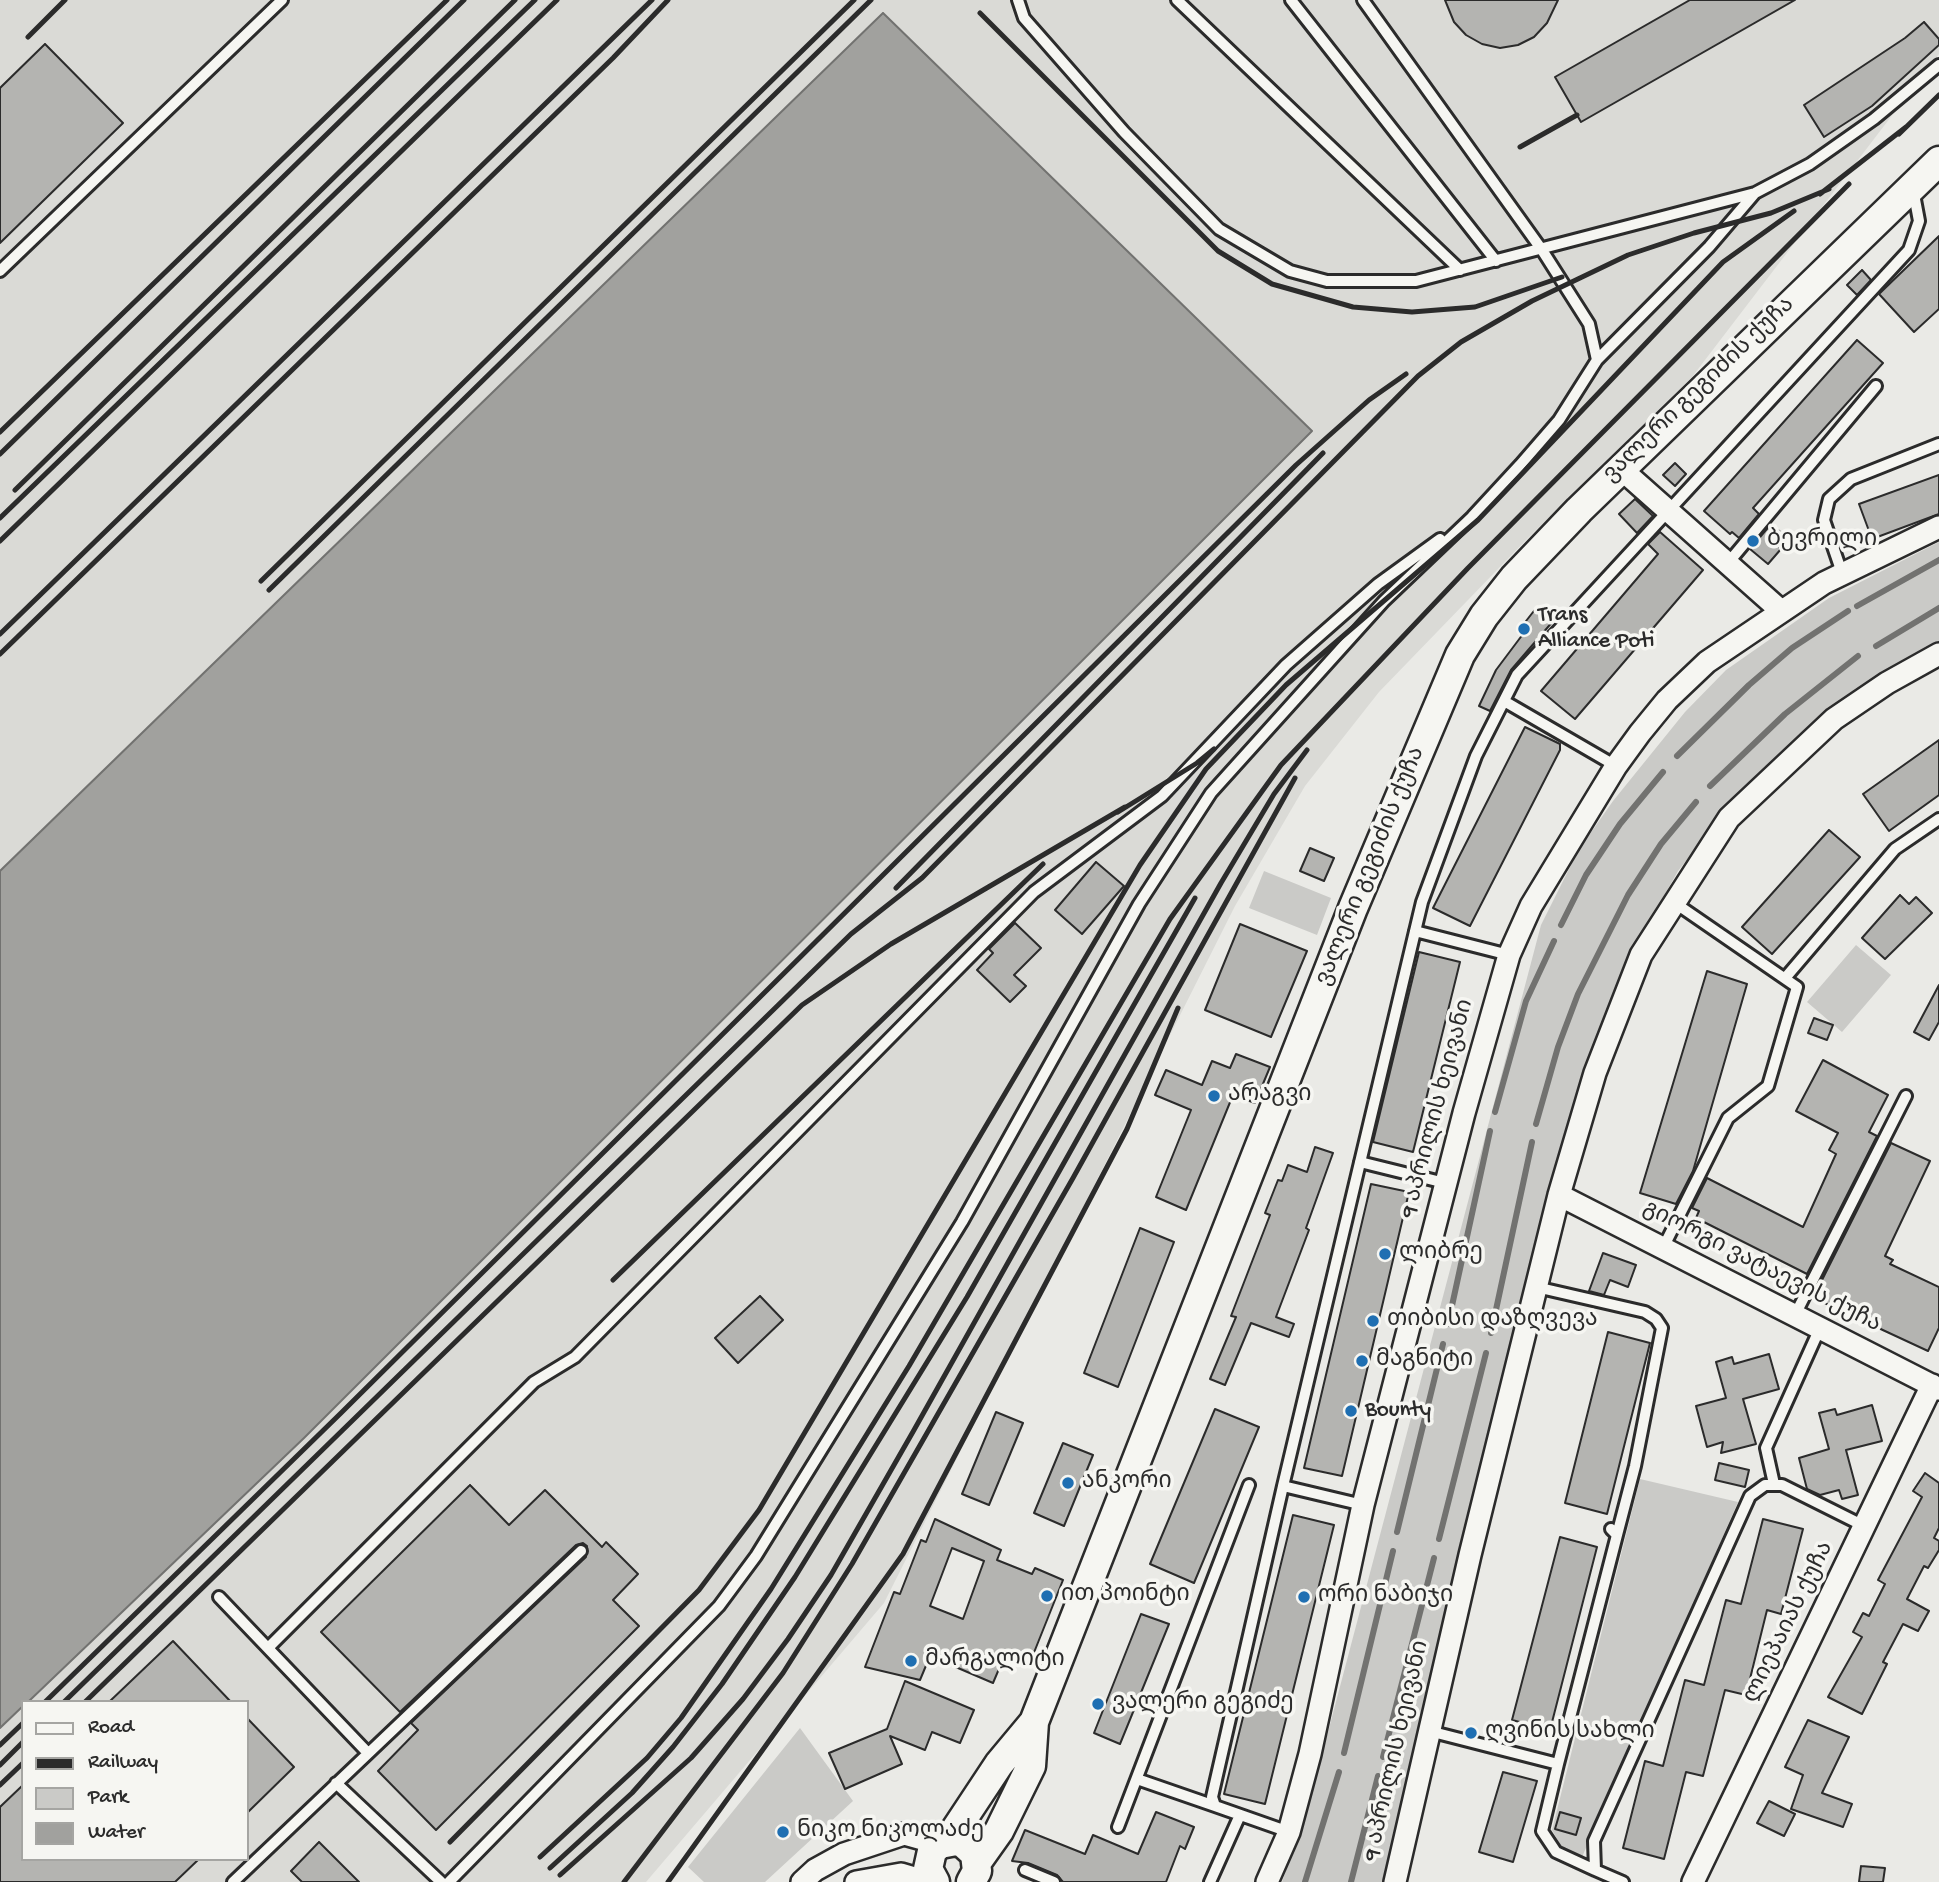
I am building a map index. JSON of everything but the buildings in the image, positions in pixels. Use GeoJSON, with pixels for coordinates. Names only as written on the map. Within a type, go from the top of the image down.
{"type":"FeatureCollection","features":[{"type":"Feature","properties":{"kind":"street","name":"ვალერი გეგიძის ქუჩა"},"geometry":{"type":"LineString","coordinates":[[979,1874],[1031,1766],[1034,1722],[1348,920],[1460,655],[1514,578],[1620,468],[1939,161]]}},
{"type":"Feature","properties":{"kind":"street"},"geometry":{"type":"LineString","coordinates":[[1620,468],[1671,510],[1780,610]]}},
{"type":"Feature","properties":{"kind":"street","name":"9 აპრილის ხეივანი"},"geometry":{"type":"LineString","coordinates":[[1267,1882],[1289,1832],[1310,1754],[1363,1506],[1446,1183],[1509,955],[1531,906],[1616,766],[1667,700],[1707,662],[1780,610],[1842,573],[1939,527]]}},
{"type":"Feature","properties":{"kind":"street","name":"9 აპრილის ხეივანი"},"geometry":{"type":"LineString","coordinates":[[1395,1882],[1559,1195],[1599,1061],[1642,955],[1729,818],[1834,719],[1887,683],[1939,654]]}},
{"type":"Feature","properties":{"kind":"street","name":"გიორგი ვატაევის ქუჩა"},"geometry":{"type":"LineString","coordinates":[[1559,1195],[1936,1387]]}},
{"type":"Feature","properties":{"kind":"street","name":"ლიეპაიას ქუჩა"},"geometry":{"type":"LineString","coordinates":[[1693,1882],[1936,1387]]}},
{"type":"Feature","properties":{"kind":"street","name":"ვალერი გეგიძის ქუჩა"},"geometry":{"type":"LineString","coordinates":[[935,1882],[928,1869],[928,1860],[944,1843],[999,1764],[1034,1722]]}},
{"type":"Feature","properties":{"kind":"street"},"geometry":{"type":"LineString","coordinates":[[802,1882],[815,1870],[844,1854],[904,1834],[944,1843],[963,1843],[970,1848],[979,1874]]}},
{"type":"Feature","properties":{"kind":"street"},"geometry":{"type":"LineString","coordinates":[[856,1882],[901,1874],[928,1882]]}},
{"type":"Feature","properties":{"kind":"lane"},"geometry":{"type":"LineString","coordinates":[[0,271],[282,0]]}},
{"type":"Feature","properties":{"kind":"lane"},"geometry":{"type":"LineString","coordinates":[[1018,0],[1024,18],[1124,132],[1219,229],[1290,271],[1327,281],[1416,281],[1755,193],[1832,149],[1874,119],[1939,65]]}},
{"type":"Feature","properties":{"kind":"lane"},"geometry":{"type":"LineString","coordinates":[[1177,0],[1460,270]]}},
{"type":"Feature","properties":{"kind":"lane"},"geometry":{"type":"LineString","coordinates":[[1291,0],[1496,261]]}},
{"type":"Feature","properties":{"kind":"lane"},"geometry":{"type":"LineString","coordinates":[[1363,0],[1542,250],[1589,324],[1597,360]]}},
{"type":"Feature","properties":{"kind":"lane"},"geometry":{"type":"LineString","coordinates":[[1215,1806],[1212,1797],[1283,1486],[1422,902],[1476,757],[1517,675],[1909,250],[1919,221],[1912,187]]}},
{"type":"Feature","properties":{"kind":"lane"},"geometry":{"type":"LineString","coordinates":[[449,1882],[719,1606],[755,1556],[962,1222],[1139,904],[1211,793],[1384,601],[1472,517],[1559,420],[1597,360],[1709,247],[1755,193]]}},
{"type":"Feature","properties":{"kind":"lane"},"geometry":{"type":"LineString","coordinates":[[1728,563],[1876,386]]}},
{"type":"Feature","properties":{"kind":"lane"},"geometry":{"type":"LineString","coordinates":[[1842,573],[1824,520],[1829,499],[1851,479],[1939,444]]}},
{"type":"Feature","properties":{"kind":"lane"},"geometry":{"type":"LineString","coordinates":[[268,1648],[534,1382],[575,1357],[1034,892],[1162,796],[1286,665],[1378,584],[1472,517]]}},
{"type":"Feature","properties":{"kind":"lane"},"geometry":{"type":"LineString","coordinates":[[1504,701],[1616,766]]}},
{"type":"Feature","properties":{"kind":"lane"},"geometry":{"type":"LineString","coordinates":[[1786,977],[1895,849],[1939,819]]}},
{"type":"Feature","properties":{"kind":"lane"},"geometry":{"type":"LineString","coordinates":[[1663,1248],[1728,1118],[1768,1086],[1797,986],[1675,903]]}},
{"type":"Feature","properties":{"kind":"lane"},"geometry":{"type":"LineString","coordinates":[[1415,931],[1509,955]]}},
{"type":"Feature","properties":{"kind":"lane"},"geometry":{"type":"LineString","coordinates":[[1795,1315],[1906,1096]]}},
{"type":"Feature","properties":{"kind":"lane"},"geometry":{"type":"LineString","coordinates":[[1360,1162],[1446,1183]]}},
{"type":"Feature","properties":{"kind":"lane"},"geometry":{"type":"LineString","coordinates":[[1536,1287],[1646,1312],[1656,1319],[1662,1328],[1635,1466],[1614,1532],[1542,1831],[1556,1853],[1623,1882]]}},
{"type":"Feature","properties":{"kind":"lane"},"geometry":{"type":"LineString","coordinates":[[1774,1484],[1766,1448],[1819,1328]]}},
{"type":"Feature","properties":{"kind":"lane"},"geometry":{"type":"LineString","coordinates":[[1595,1870],[1594,1841],[1750,1496],[1765,1485],[1774,1484],[1866,1527]]}},
{"type":"Feature","properties":{"kind":"lane"},"geometry":{"type":"LineString","coordinates":[[1118,1827],[1249,1485]]}},
{"type":"Feature","properties":{"kind":"lane"},"geometry":{"type":"LineString","coordinates":[[1283,1486],[1363,1506]]}},
{"type":"Feature","properties":{"kind":"lane"},"geometry":{"type":"LineString","coordinates":[[233,1882],[581,1551]]}},
{"type":"Feature","properties":{"kind":"lane"},"geometry":{"type":"LineString","coordinates":[[219,1597],[367,1752]]}},
{"type":"Feature","properties":{"kind":"lane"},"geometry":{"type":"LineString","coordinates":[[1429,1731],[1558,1764]]}},
{"type":"Feature","properties":{"kind":"lane"},"geometry":{"type":"LineString","coordinates":[[1137,1779],[1289,1832]]}},
{"type":"Feature","properties":{"kind":"lane"},"geometry":{"type":"LineString","coordinates":[[336,1783],[441,1882]]}},
{"type":"Feature","properties":{"kind":"lane"},"geometry":{"type":"LineString","coordinates":[[1210,1882],[1240,1815]]}},
{"type":"Feature","properties":{"kind":"lane"},"geometry":{"type":"LineString","coordinates":[[1025,1870],[1054,1882]]}},
{"type":"Feature","properties":{"kind":"shaded area"},"geometry":{"type":"Polygon","coordinates":[[[0,0],[1939,0],[1939,54],[1692,377],[1526,540],[1379,692],[1305,786],[1235,906],[884,1603],[646,1882],[0,1882],[0,1728],[21,1708],[21,1861],[248,1861],[248,1700],[29,1700],[304,1438],[1311,431],[883,13],[0,871],[0,0]]]}},
{"type":"Feature","properties":{"kind":"green space"},"geometry":{"type":"Polygon","coordinates":[[[1939,542],[1939,643],[1905,659],[1836,706],[1732,802],[1678,871],[1635,947],[1552,1186],[1465,1534],[1417,1750],[1382,1882],[1282,1882],[1309,1804],[1541,925],[1578,851],[1613,801],[1685,712],[1726,670],[1829,598],[1939,542]]]}},
{"type":"Feature","properties":{"kind":"green space"},"geometry":{"type":"Polygon","coordinates":[[[1264,871],[1331,898],[1317,935],[1249,908],[1264,871]]]}},
{"type":"Feature","properties":{"kind":"green space"},"geometry":{"type":"Polygon","coordinates":[[[1856,945],[1891,975],[1842,1032],[1807,1002],[1856,945]]]}},
{"type":"Feature","properties":{"kind":"green space"},"geometry":{"type":"Polygon","coordinates":[[[1640,1479],[1738,1502],[1582,1857],[1561,1846],[1552,1830],[1640,1479]]]}},
{"type":"Feature","properties":{"kind":"green space"},"geometry":{"type":"Polygon","coordinates":[[[800,1728],[853,1801],[765,1882],[704,1882],[688,1867],[800,1728]]]}},
{"type":"Feature","properties":{"kind":"water"},"geometry":{"type":"Polygon","coordinates":[[[883,13],[1312,431],[304,1438],[30,1700],[21,1700],[21,1708],[0,1728],[0,871],[883,13]]]}},
{"type":"Feature","properties":{"kind":"waterway"},"geometry":{"type":"LineString","coordinates":[[1857,606],[1939,560]]}},
{"type":"Feature","properties":{"kind":"waterway"},"geometry":{"type":"LineString","coordinates":[[1876,646],[1939,608]]}},
{"type":"Feature","properties":{"kind":"waterway"},"geometry":{"type":"LineString","coordinates":[[1677,756],[1749,685],[1792,648],[1848,611]]}},
{"type":"Feature","properties":{"kind":"waterway"},"geometry":{"type":"LineString","coordinates":[[1710,786],[1785,714],[1858,656]]}},
{"type":"Feature","properties":{"kind":"waterway"},"geometry":{"type":"LineString","coordinates":[[1561,925],[1586,875],[1620,824],[1663,772]]}},
{"type":"Feature","properties":{"kind":"waterway"},"geometry":{"type":"LineString","coordinates":[[1536,1124],[1558,1047],[1578,994],[1628,895],[1661,844],[1696,802]]}},
{"type":"Feature","properties":{"kind":"waterway"},"geometry":{"type":"LineString","coordinates":[[1495,1112],[1526,1001],[1554,941]]}},
{"type":"Feature","properties":{"kind":"waterway"},"geometry":{"type":"LineString","coordinates":[[1448,1324],[1490,1131]]}},
{"type":"Feature","properties":{"kind":"waterway"},"geometry":{"type":"LineString","coordinates":[[1491,1333],[1532,1142]]}},
{"type":"Feature","properties":{"kind":"waterway"},"geometry":{"type":"LineString","coordinates":[[1397,1532],[1443,1344]]}},
{"type":"Feature","properties":{"kind":"waterway"},"geometry":{"type":"LineString","coordinates":[[1439,1539],[1486,1353]]}},
{"type":"Feature","properties":{"kind":"waterway"},"geometry":{"type":"LineString","coordinates":[[1344,1753],[1393,1551]]}},
{"type":"Feature","properties":{"kind":"waterway"},"geometry":{"type":"LineString","coordinates":[[1383,1757],[1434,1558]]}},
{"type":"Feature","properties":{"kind":"waterway"},"geometry":{"type":"LineString","coordinates":[[1305,1882],[1339,1772]]}},
{"type":"Feature","properties":{"kind":"waterway"},"geometry":{"type":"LineString","coordinates":[[1351,1882],[1378,1776]]}},
{"type":"Feature","properties":{"kind":"railway"},"geometry":{"type":"LineString","coordinates":[[28,37],[65,0]]}},
{"type":"Feature","properties":{"kind":"railway"},"geometry":{"type":"LineString","coordinates":[[0,432],[447,0]]}},
{"type":"Feature","properties":{"kind":"railway"},"geometry":{"type":"LineString","coordinates":[[0,454],[464,0]]}},
{"type":"Feature","properties":{"kind":"railway"},"geometry":{"type":"LineString","coordinates":[[15,490],[515,0]]}},
{"type":"Feature","properties":{"kind":"railway"},"geometry":{"type":"LineString","coordinates":[[0,518],[535,0]]}},
{"type":"Feature","properties":{"kind":"railway"},"geometry":{"type":"LineString","coordinates":[[0,541],[557,0]]}},
{"type":"Feature","properties":{"kind":"railway"},"geometry":{"type":"LineString","coordinates":[[0,634],[652,0]]}},
{"type":"Feature","properties":{"kind":"railway"},"geometry":{"type":"LineString","coordinates":[[0,654],[613,58],[668,0]]}},
{"type":"Feature","properties":{"kind":"railway"},"geometry":{"type":"LineString","coordinates":[[261,581],[854,0]]}},
{"type":"Feature","properties":{"kind":"railway"},"geometry":{"type":"LineString","coordinates":[[269,590],[871,0]]}},
{"type":"Feature","properties":{"kind":"railway"},"geometry":{"type":"LineString","coordinates":[[980,13],[1218,251],[1272,284],[1353,307],[1412,312],[1475,307],[1562,277]]}},
{"type":"Feature","properties":{"kind":"railway"},"geometry":{"type":"LineString","coordinates":[[1899,134],[1939,95]]}},
{"type":"Feature","properties":{"kind":"railway"},"geometry":{"type":"LineString","coordinates":[[1520,147],[1577,115]]}},
{"type":"Feature","properties":{"kind":"railway"},"geometry":{"type":"LineString","coordinates":[[1820,194],[1906,127]]}},
{"type":"Feature","properties":{"kind":"railway"},"geometry":{"type":"LineString","coordinates":[[540,1857],[647,1758],[681,1718],[771,1589],[909,1366],[1170,919],[1281,765],[1468,568],[1849,184]]}},
{"type":"Feature","properties":{"kind":"railway"},"geometry":{"type":"LineString","coordinates":[[66,1700],[851,934],[922,878],[1418,376],[1461,342],[1532,301],[1628,255],[1694,233],[1771,213],[1829,189]]}},
{"type":"Feature","properties":{"kind":"railway"},"geometry":{"type":"LineString","coordinates":[[450,1842],[699,1590],[759,1510],[1140,865],[1206,769],[1286,685],[1478,520],[1723,262],[1794,211]]}},
{"type":"Feature","properties":{"kind":"railway"},"geometry":{"type":"LineString","coordinates":[[47,1700],[340,1414],[1296,465],[1369,400],[1406,374]]}},
{"type":"Feature","properties":{"kind":"railway"},"geometry":{"type":"LineString","coordinates":[[896,888],[1323,453]]}},
{"type":"Feature","properties":{"kind":"railway"},"geometry":{"type":"LineString","coordinates":[[1118,812],[1197,763],[1214,749]]}},
{"type":"Feature","properties":{"kind":"railway"},"geometry":{"type":"LineString","coordinates":[[560,1875],[691,1758],[743,1699],[831,1575],[1221,883],[1274,794],[1307,750]]}},
{"type":"Feature","properties":{"kind":"railway"},"geometry":{"type":"LineString","coordinates":[[624,1882],[783,1673],[852,1564],[1073,1178],[1295,778]]}},
{"type":"Feature","properties":{"kind":"railway"},"geometry":{"type":"LineString","coordinates":[[87,1700],[802,1005],[891,944],[1125,807]]}},
{"type":"Feature","properties":{"kind":"railway"},"geometry":{"type":"LineString","coordinates":[[613,1280],[1043,864]]}},
{"type":"Feature","properties":{"kind":"railway"},"geometry":{"type":"LineString","coordinates":[[550,1868],[632,1793],[673,1747],[722,1684],[795,1577],[967,1297],[1195,898]]}},
{"type":"Feature","properties":{"kind":"railway"},"geometry":{"type":"LineString","coordinates":[[668,1882],[903,1554],[1127,1129],[1178,1008]]}},
{"type":"Feature","properties":{"kind":"railway"},"geometry":{"type":"LineString","coordinates":[[0,1745],[21,1725]]}},
{"type":"Feature","properties":{"kind":"railway"},"geometry":{"type":"LineString","coordinates":[[0,1765],[21,1744]]}},
{"type":"Feature","properties":{"kind":"railway"},"geometry":{"type":"LineString","coordinates":[[0,1785],[21,1765]]}},
{"type":"Feature","properties":{"kind":"place","name":"ბევრილი"},"geometry":{"type":"Point","coordinates":[1753,541]}},
{"type":"Feature","properties":{"kind":"place","name":"Trans Alliance Poti"},"geometry":{"type":"Point","coordinates":[1524,629]}},
{"type":"Feature","properties":{"kind":"place","name":"არაგვი"},"geometry":{"type":"Point","coordinates":[1214,1096]}},
{"type":"Feature","properties":{"kind":"place","name":"ლიბრე"},"geometry":{"type":"Point","coordinates":[1385,1254]}},
{"type":"Feature","properties":{"kind":"place","name":"თიბისი დაზღვევა"},"geometry":{"type":"Point","coordinates":[1373,1321]}},
{"type":"Feature","properties":{"kind":"place","name":"მაგნიტი"},"geometry":{"type":"Point","coordinates":[1362,1361]}},
{"type":"Feature","properties":{"kind":"place","name":"Bounty"},"geometry":{"type":"Point","coordinates":[1351,1411]}},
{"type":"Feature","properties":{"kind":"place","name":"ანკორი"},"geometry":{"type":"Point","coordinates":[1068,1483]}},
{"type":"Feature","properties":{"kind":"place","name":"ით პოინტი"},"geometry":{"type":"Point","coordinates":[1047,1596]}},
{"type":"Feature","properties":{"kind":"place","name":"ორი ნაბიჯი"},"geometry":{"type":"Point","coordinates":[1304,1597]}},
{"type":"Feature","properties":{"kind":"place","name":"მარგალიტი"},"geometry":{"type":"Point","coordinates":[911,1661]}},
{"type":"Feature","properties":{"kind":"place","name":"ვალერი გეგიძე"},"geometry":{"type":"Point","coordinates":[1098,1704]}},
{"type":"Feature","properties":{"kind":"place","name":"ღვინის სახლი"},"geometry":{"type":"Point","coordinates":[1471,1733]}},
{"type":"Feature","properties":{"kind":"place","name":"ნიკო ნიკოლაძე"},"geometry":{"type":"Point","coordinates":[783,1832]}}]}
